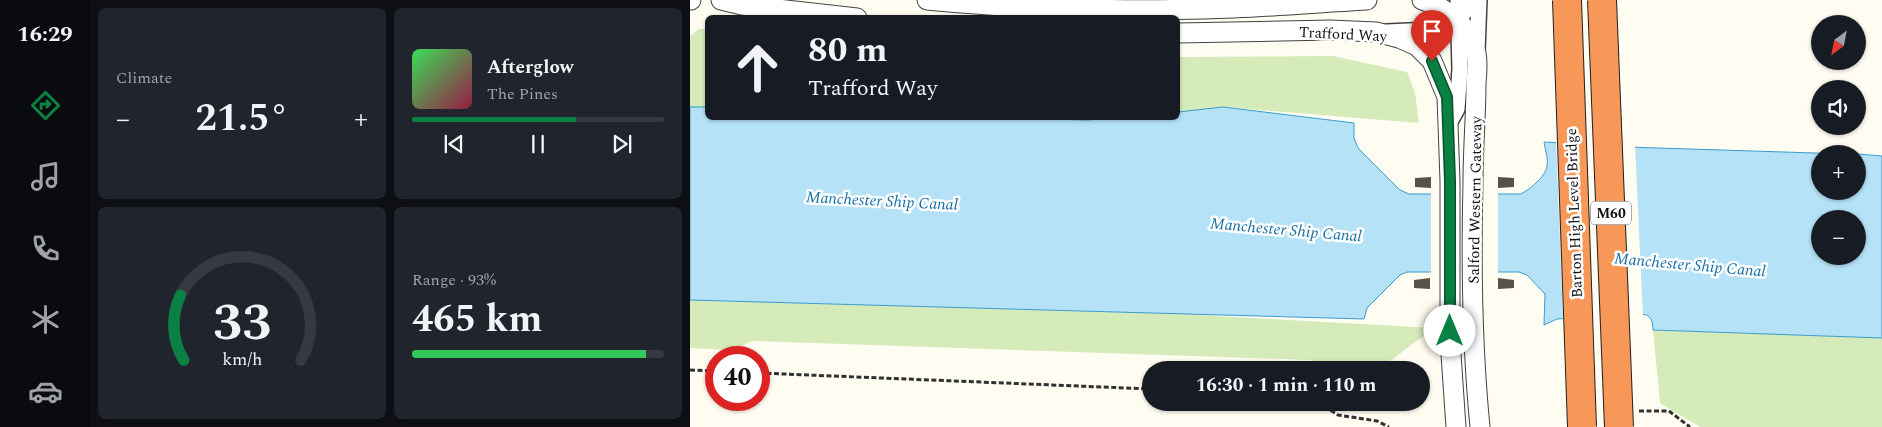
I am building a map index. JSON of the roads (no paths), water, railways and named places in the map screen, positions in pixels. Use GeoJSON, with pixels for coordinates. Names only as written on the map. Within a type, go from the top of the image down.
{"type":"FeatureCollection","features":[{"type":"Feature","properties":{"kind":"highway","name":"Barton High Level Bridge"},"geometry":{"type":"LineString","coordinates":[[1567,0],[1582,427]]}},
{"type":"Feature","properties":{"kind":"highway","name":"M60"},"geometry":{"type":"LineString","coordinates":[[1602,0],[1619,427]]}},
{"type":"Feature","properties":{"kind":"street"},"geometry":{"type":"LineString","coordinates":[[721,0],[742,5],[830,15]]}},
{"type":"Feature","properties":{"kind":"street","name":"Trafford Way"},"geometry":{"type":"LineString","coordinates":[[927,0],[1042,9],[1120,10],[1205,9],[1367,0]]}},
{"type":"Feature","properties":{"kind":"street","name":"Salford Western Gateway"},"geometry":{"type":"LineString","coordinates":[[1422,0],[1446,10],[1458,20],[1471,39],[1477,54],[1473,181],[1473,328],[1480,427]]}},
{"type":"Feature","properties":{"kind":"street"},"geometry":{"type":"LineString","coordinates":[[1448,125],[1457,109],[1460,69],[1458,0]]}},
{"type":"Feature","properties":{"kind":"street"},"geometry":{"type":"LineString","coordinates":[[1376,32],[1430,30],[1458,20],[1475,0]]}},
{"type":"Feature","properties":{"kind":"street"},"geometry":{"type":"LineString","coordinates":[[1477,54],[1479,0]]}},
{"type":"Feature","properties":{"kind":"street","name":"Trafford Way"},"geometry":{"type":"LineString","coordinates":[[1180,33],[1330,30],[1376,32],[1399,38],[1417,46],[1432,61],[1447,97],[1448,125]]}},
{"type":"Feature","properties":{"kind":"street","name":"Salford Western Gateway"},"geometry":{"type":"LineString","coordinates":[[1448,125],[1450,340],[1456,427]]}},
{"type":"Feature","properties":{"kind":"water","name":"Manchester Ship Canal"},"geometry":{"type":"Polygon","coordinates":[[[690,107],[705,107],[705,120],[1180,120],[1180,112],[1223,107],[1354,123],[1354,138],[1358,148],[1400,190],[1409,194],[1521,194],[1536,183],[1547,167],[1544,142],[1627,147],[1811,153],[1811,200],[1866,200],[1866,155],[1882,156],[1882,338],[1653,330],[1651,319],[1642,314],[1557,319],[1544,325],[1545,294],[1527,275],[1519,272],[1407,272],[1400,275],[1367,308],[1364,319],[690,300],[690,107]]]}}]}
